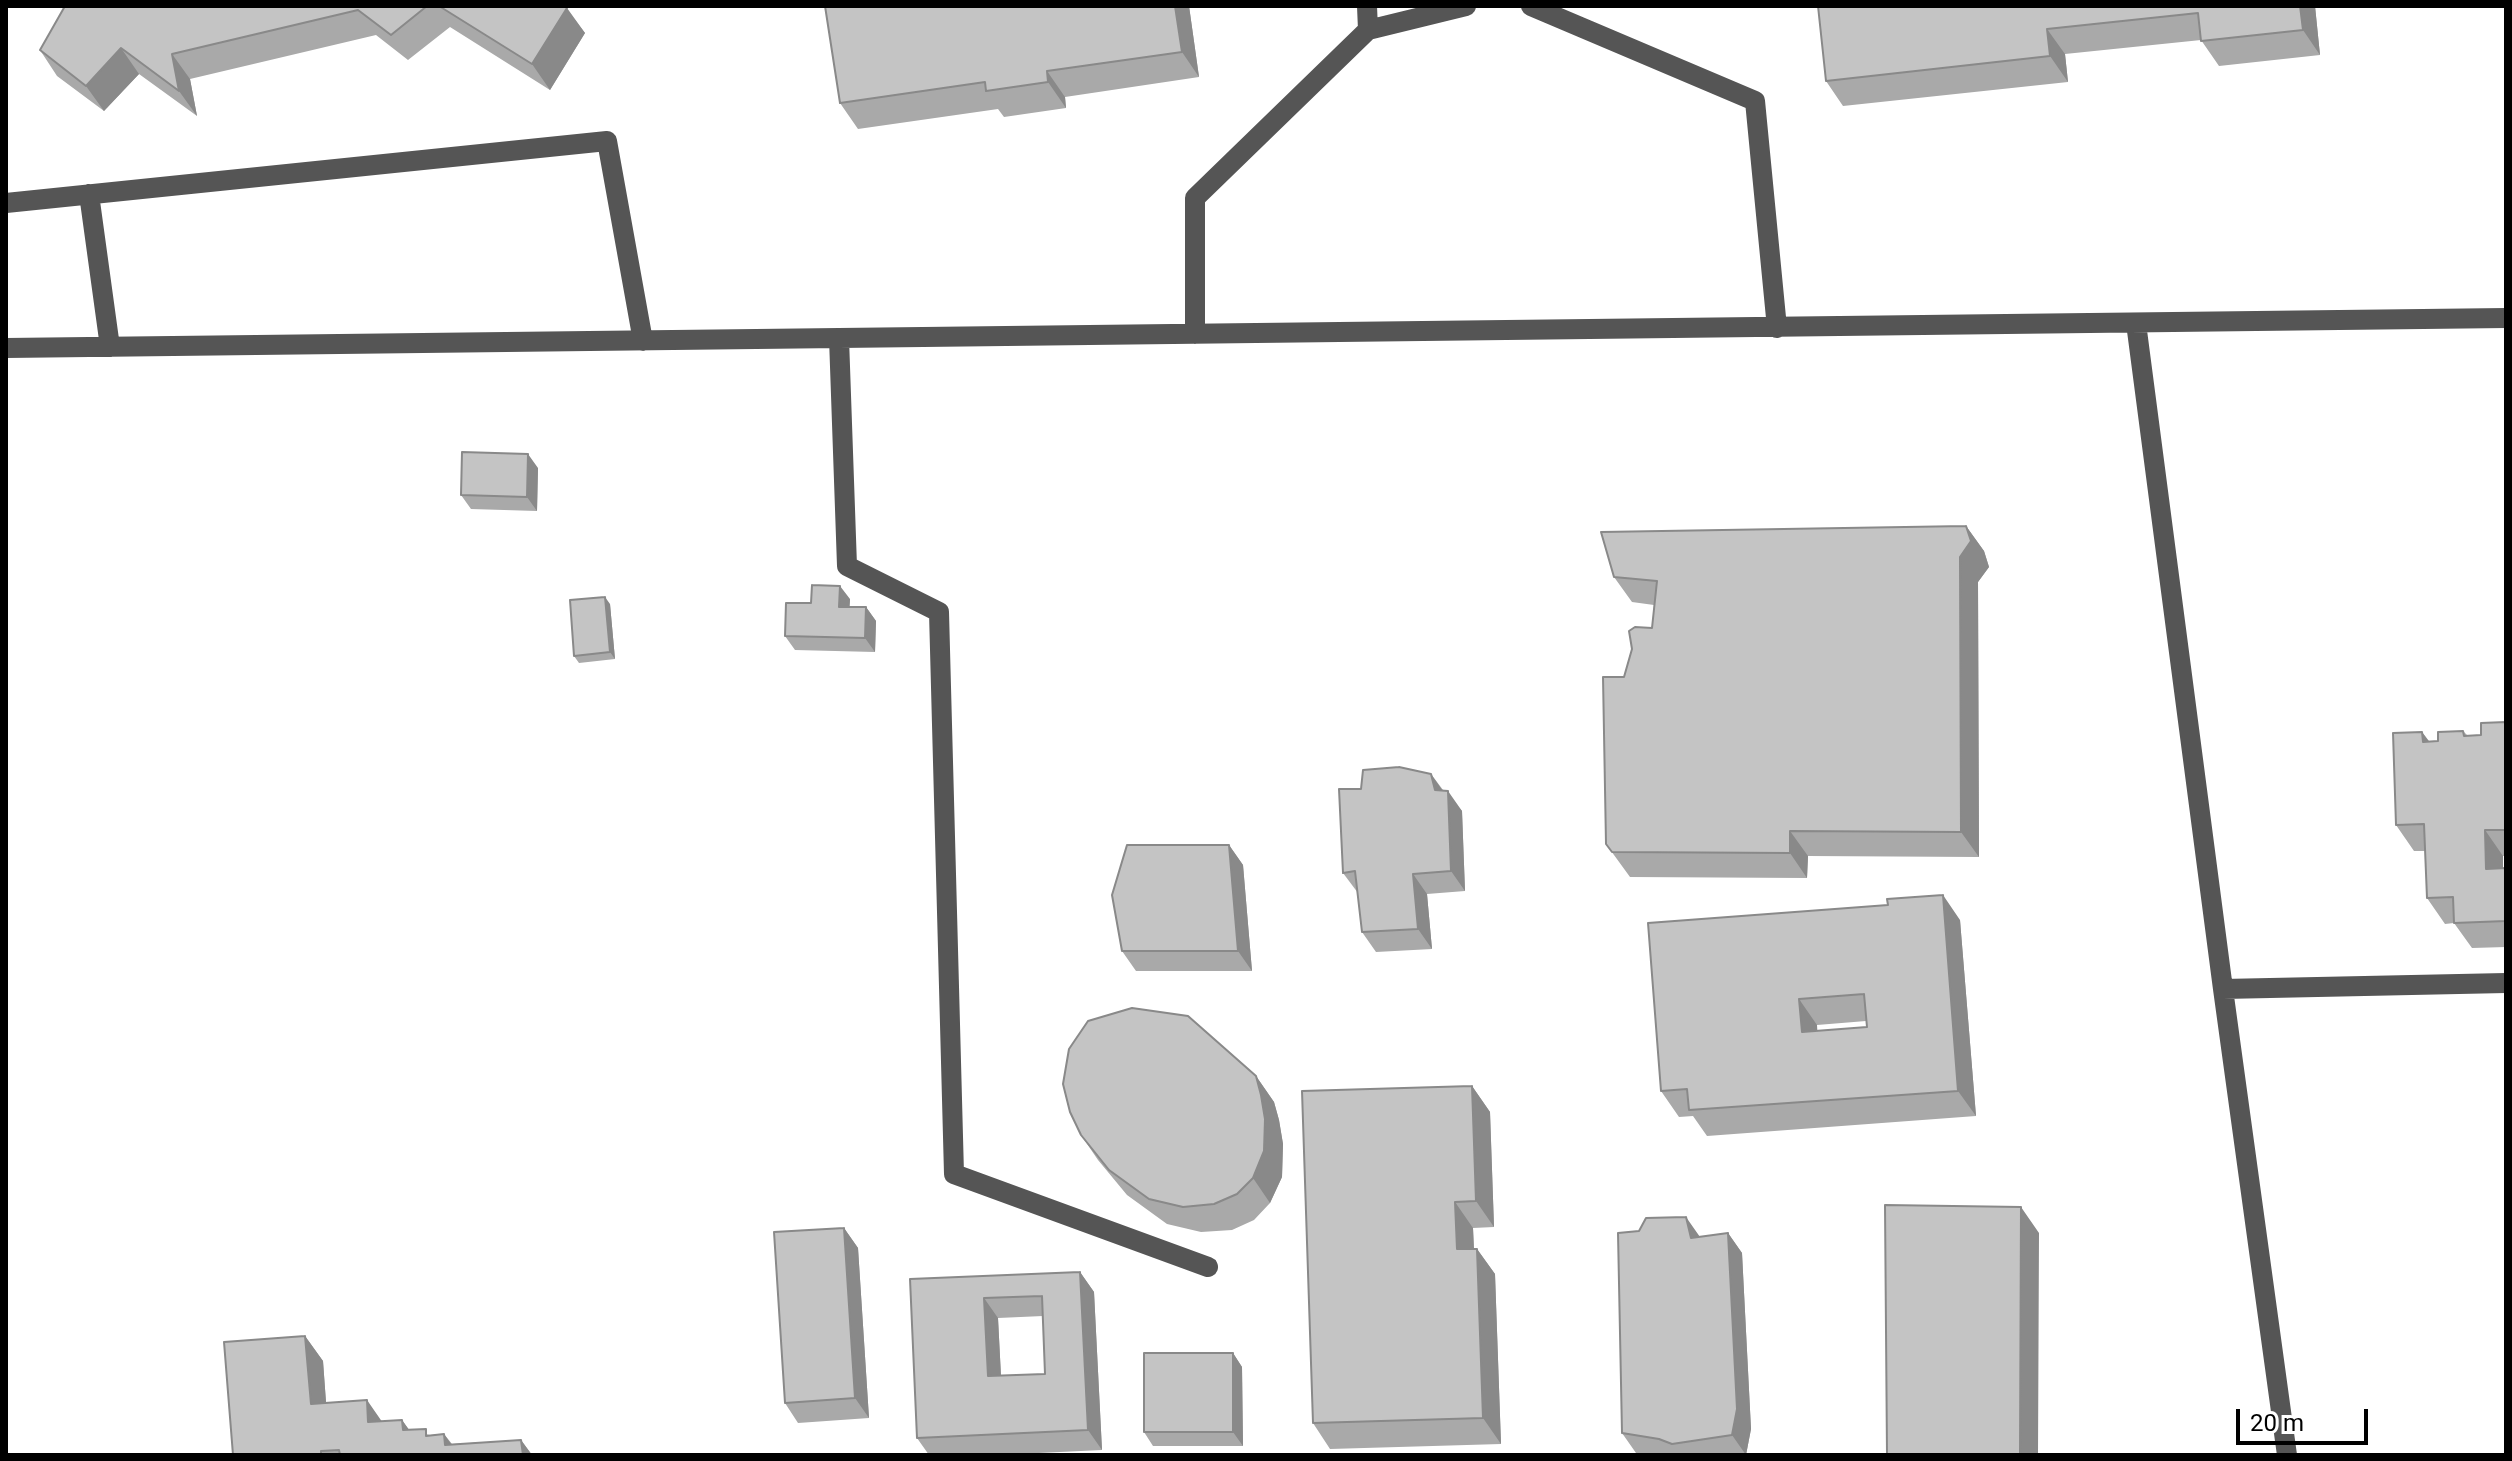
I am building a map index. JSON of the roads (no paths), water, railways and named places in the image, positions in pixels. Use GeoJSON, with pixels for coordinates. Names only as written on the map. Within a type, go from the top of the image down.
{"type":"FeatureCollection","features":[{"type":"Feature","properties":{"kind":"street"},"geometry":{"type":"LineString","coordinates":[[1367,6],[1368,30]]}},
{"type":"Feature","properties":{"kind":"street"},"geometry":{"type":"LineString","coordinates":[[1195,334],[1195,198],[1368,30],[1466,6]]}},
{"type":"Feature","properties":{"kind":"street"},"geometry":{"type":"LineString","coordinates":[[1531,6],[1755,101],[1777,328]]}},
{"type":"Feature","properties":{"kind":"street"},"geometry":{"type":"LineString","coordinates":[[6,203],[607,141],[643,341]]}},
{"type":"Feature","properties":{"kind":"street"},"geometry":{"type":"LineString","coordinates":[[89,194],[110,347]]}},
{"type":"Feature","properties":{"kind":"street"},"geometry":{"type":"LineString","coordinates":[[6,348],[2506,318]]}},
{"type":"Feature","properties":{"kind":"street"},"geometry":{"type":"LineString","coordinates":[[2136,323],[2287,1455]]}},
{"type":"Feature","properties":{"kind":"street"},"geometry":{"type":"LineString","coordinates":[[839,338],[847,566],[939,612],[954,1174],[1208,1267]]}},
{"type":"Feature","properties":{"kind":"street"},"geometry":{"type":"LineString","coordinates":[[2223,989],[2506,983]]}}]}
